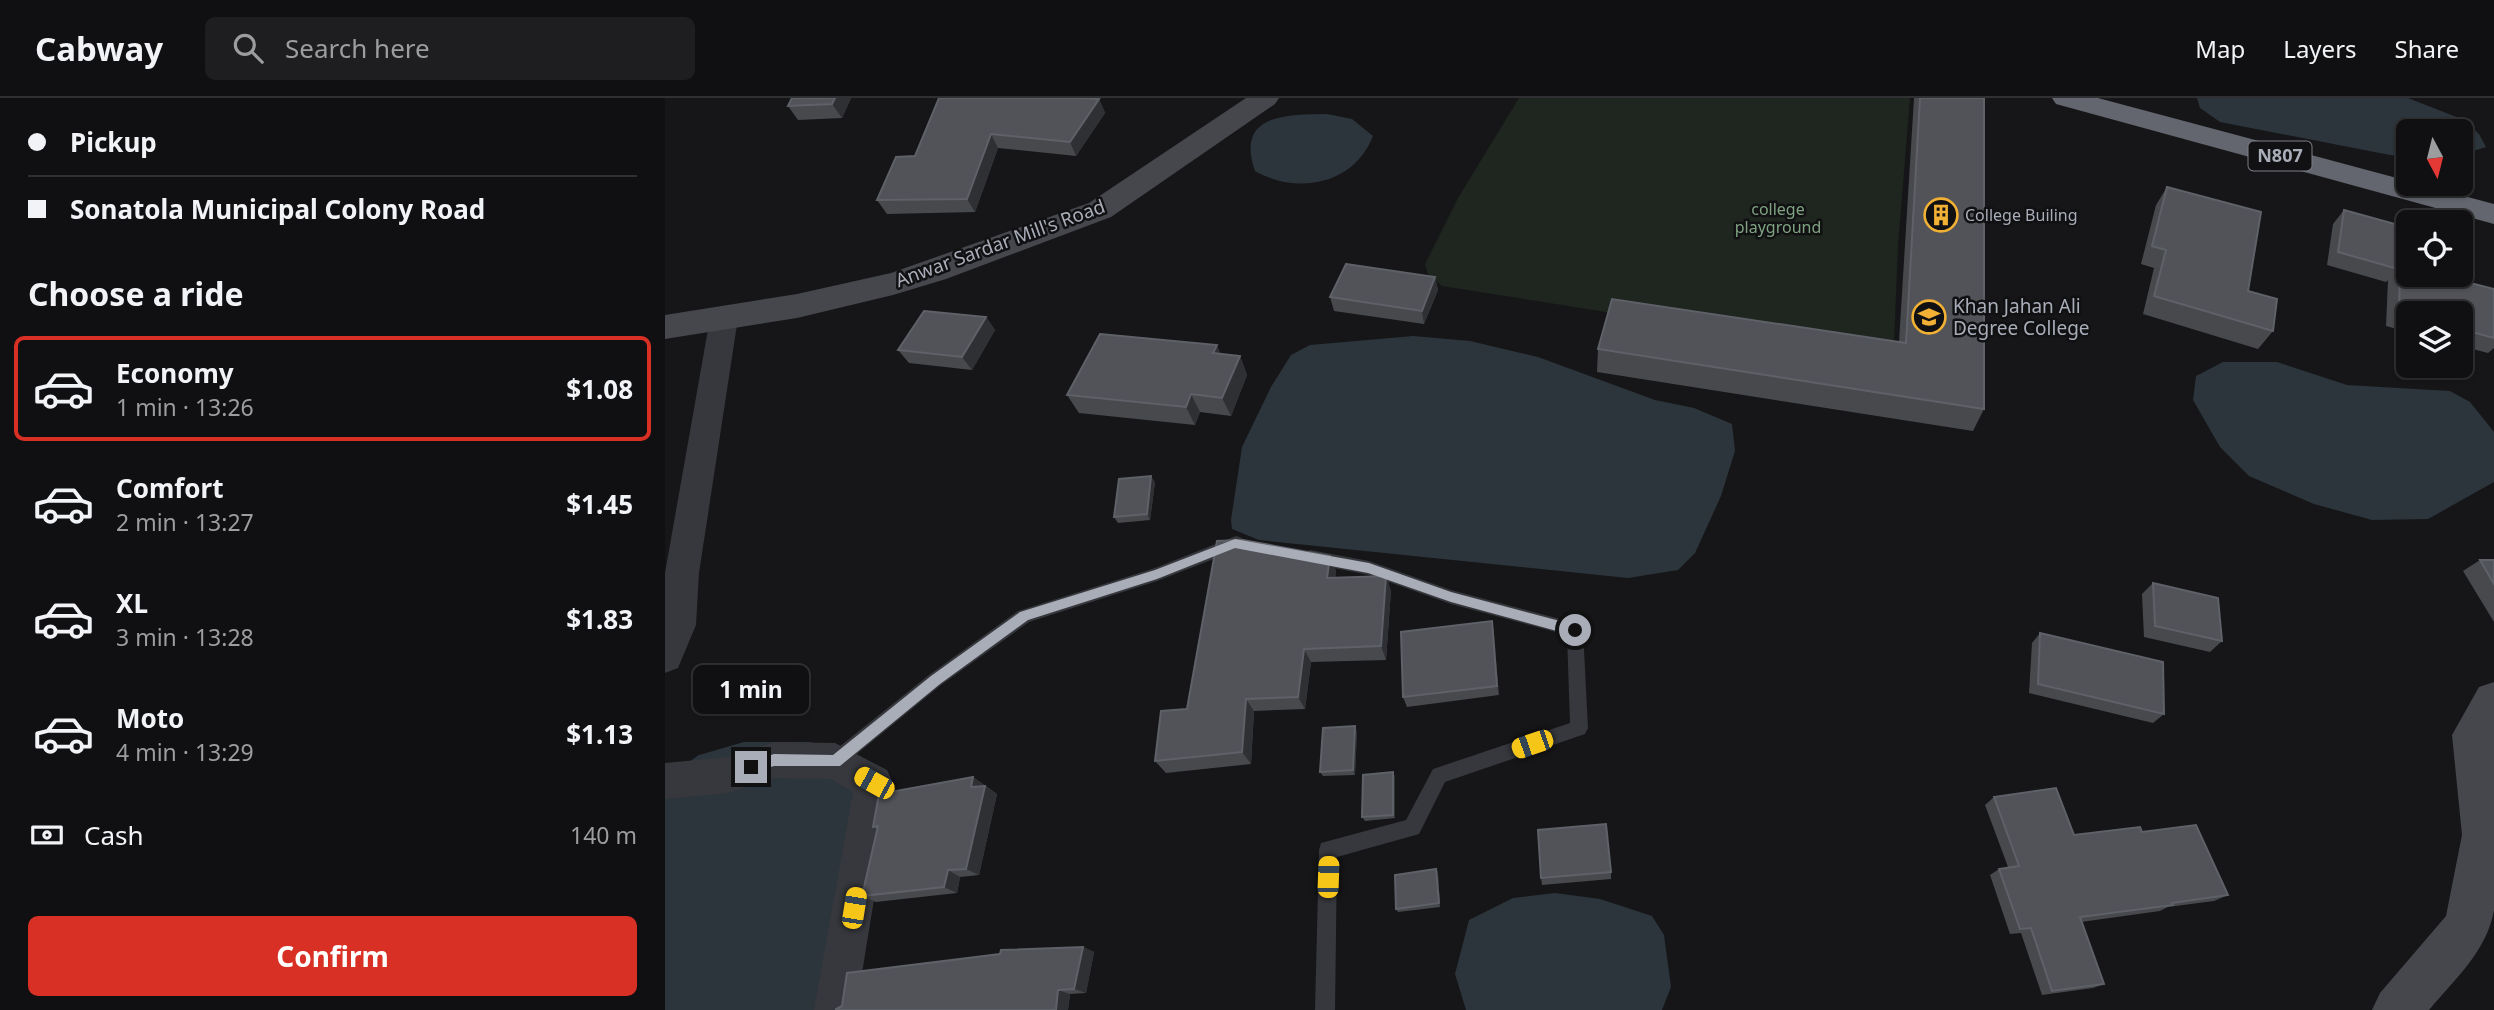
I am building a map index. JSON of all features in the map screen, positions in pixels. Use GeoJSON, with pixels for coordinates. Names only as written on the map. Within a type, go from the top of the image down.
{"type":"FeatureCollection","features":[{"type":"Feature","properties":{"kind":"highway","name":"N807"},"geometry":{"type":"LineString","coordinates":[[2066,98],[2494,214]]}},
{"type":"Feature","properties":{"kind":"street","name":"Anwar Sardar Mill's Road"},"geometry":{"type":"LineString","coordinates":[[665,327],[797,306],[893,284],[1100,210],[1265,98]]}},
{"type":"Feature","properties":{"kind":"street"},"geometry":{"type":"LineString","coordinates":[[665,657],[679,625],[682,573],[724,318]]}},
{"type":"Feature","properties":{"kind":"street"},"geometry":{"type":"LineString","coordinates":[[2397,1010],[2467,928],[2485,835],[2473,735],[2494,701]]}},
{"type":"Feature","properties":{"kind":"street"},"geometry":{"type":"LineString","coordinates":[[665,781],[729,775],[774,760],[835,761],[874,783],[835,1010]]}},
{"type":"Feature","properties":{"kind":"lane"},"geometry":{"type":"LineString","coordinates":[[835,761],[935,680],[1024,616],[1157,574],[1235,543],[1256,547]]}},
{"type":"Feature","properties":{"kind":"lane"},"geometry":{"type":"LineString","coordinates":[[1292,554],[1369,568],[1451,597],[1575,630],[1579,729],[1439,775],[1412,828],[1328,850],[1325,1010]]}},
{"type":"Feature","properties":{"kind":"green space","name":"college playground"},"geometry":{"type":"Polygon","coordinates":[[[1519,98],[1910,98],[1898,245],[1894,342],[1719,330],[1442,286],[1428,274],[1425,264],[1458,198],[1519,98]]]}},
{"type":"Feature","properties":{"kind":"shaded area"},"geometry":{"type":"Polygon","coordinates":[[[2197,98],[2408,98],[2461,119],[2396,119],[2396,156],[2220,122],[2200,108],[2197,98]]]}},
{"type":"Feature","properties":{"kind":"shaded area"},"geometry":{"type":"Polygon","coordinates":[[[1327,114],[1352,119],[1373,136],[1364,153],[1352,166],[1323,181],[1306,183],[1288,183],[1255,171],[1251,152],[1252,138],[1258,128],[1281,117],[1327,114]]]}},
{"type":"Feature","properties":{"kind":"shaded area"},"geometry":{"type":"Polygon","coordinates":[[[2473,128],[2479,134],[2486,147],[2473,151],[2473,128]]]}},
{"type":"Feature","properties":{"kind":"shaded area"},"geometry":{"type":"Polygon","coordinates":[[[1413,336],[1470,341],[1538,357],[1655,400],[1694,408],[1732,424],[1735,451],[1721,496],[1695,553],[1678,570],[1628,578],[1259,540],[1232,529],[1242,447],[1271,387],[1291,355],[1310,345],[1413,336]]]}},
{"type":"Feature","properties":{"kind":"shaded area"},"geometry":{"type":"Polygon","coordinates":[[[2223,362],[2277,362],[2347,385],[2450,391],[2470,402],[2494,432],[2494,482],[2428,519],[2372,520],[2314,504],[2249,476],[2220,447],[2193,400],[2196,376],[2223,362]]]}},
{"type":"Feature","properties":{"kind":"shaded area"},"geometry":{"type":"Polygon","coordinates":[[[744,742],[811,742],[854,778],[859,822],[832,1010],[665,1010],[665,778],[699,755],[744,742]]]}},
{"type":"Feature","properties":{"kind":"shaded area"},"geometry":{"type":"Polygon","coordinates":[[[1555,893],[1600,899],[1652,916],[1664,935],[1671,987],[1662,1010],[1466,1010],[1455,974],[1469,920],[1513,898],[1555,893]]]}},
{"type":"Feature","properties":{"kind":"building"},"geometry":{"type":"Polygon","coordinates":[[[792,98],[835,98],[832,104],[788,106],[792,98]]]}},
{"type":"Feature","properties":{"kind":"building"},"geometry":{"type":"Polygon","coordinates":[[[939,98],[1099,99],[1070,142],[991,134],[967,199],[877,200],[896,157],[915,156],[939,98]]]}},
{"type":"Feature","properties":{"kind":"building","name":"College Builing"},"geometry":{"type":"Polygon","coordinates":[[[1920,98],[1984,98],[1984,409],[1598,349],[1612,299],[1906,343],[1920,98]]]}},
{"type":"Feature","properties":{"kind":"building"},"geometry":{"type":"Polygon","coordinates":[[[2167,187],[2261,212],[2248,291],[2277,299],[2273,331],[2154,296],[2166,250],[2152,246],[2167,187]]]}},
{"type":"Feature","properties":{"kind":"building"},"geometry":{"type":"Polygon","coordinates":[[[2344,210],[2396,224],[2396,268],[2338,252],[2344,210]]]}},
{"type":"Feature","properties":{"kind":"building"},"geometry":{"type":"Polygon","coordinates":[[[1346,264],[1435,277],[1422,311],[1330,297],[1346,264]]]}},
{"type":"Feature","properties":{"kind":"building"},"geometry":{"type":"Polygon","coordinates":[[[2473,284],[2494,289],[2494,338],[2473,332],[2473,301],[2399,301],[2400,287],[2473,287],[2473,284]]]}},
{"type":"Feature","properties":{"kind":"building"},"geometry":{"type":"Polygon","coordinates":[[[924,311],[986,317],[962,357],[898,350],[924,311]]]}},
{"type":"Feature","properties":{"kind":"building"},"geometry":{"type":"Polygon","coordinates":[[[1100,334],[1217,345],[1213,353],[1240,356],[1222,398],[1191,394],[1186,407],[1067,395],[1100,334]]]}},
{"type":"Feature","properties":{"kind":"building"},"geometry":{"type":"Polygon","coordinates":[[[1151,476],[1147,514],[1114,517],[1119,479],[1151,476]]]}},
{"type":"Feature","properties":{"kind":"building"},"geometry":{"type":"Polygon","coordinates":[[[1243,540],[1330,556],[1327,578],[1386,576],[1381,646],[1304,649],[1298,697],[1246,699],[1242,752],[1155,761],[1161,711],[1187,709],[1217,541],[1243,540]]]}},
{"type":"Feature","properties":{"kind":"building"},"geometry":{"type":"Polygon","coordinates":[[[2480,560],[2494,560],[2494,584],[2480,560]]]}},
{"type":"Feature","properties":{"kind":"building"},"geometry":{"type":"Polygon","coordinates":[[[2153,583],[2218,598],[2222,641],[2155,626],[2153,583]]]}},
{"type":"Feature","properties":{"kind":"building"},"geometry":{"type":"Polygon","coordinates":[[[1492,621],[1497,686],[1403,697],[1401,632],[1492,621]]]}},
{"type":"Feature","properties":{"kind":"building"},"geometry":{"type":"Polygon","coordinates":[[[2040,633],[2163,662],[2164,714],[2038,684],[2040,633]]]}},
{"type":"Feature","properties":{"kind":"building"},"geometry":{"type":"Polygon","coordinates":[[[1355,726],[1353,770],[1320,772],[1323,728],[1355,726]]]}},
{"type":"Feature","properties":{"kind":"building"},"geometry":{"type":"Polygon","coordinates":[[[1393,772],[1393,815],[1362,817],[1363,775],[1393,772]]]}},
{"type":"Feature","properties":{"kind":"building"},"geometry":{"type":"Polygon","coordinates":[[[973,777],[971,787],[985,786],[966,869],[948,870],[944,887],[862,896],[878,826],[873,827],[879,794],[973,777]]]}},
{"type":"Feature","properties":{"kind":"building"},"geometry":{"type":"Polygon","coordinates":[[[2056,788],[2074,835],[2140,827],[2142,832],[2196,825],[2228,895],[2080,917],[2104,984],[2052,991],[2031,928],[2020,929],[1999,869],[2019,866],[1994,797],[2056,788]]]}},
{"type":"Feature","properties":{"kind":"building"},"geometry":{"type":"Polygon","coordinates":[[[1606,824],[1611,872],[1541,878],[1538,830],[1606,824]]]}},
{"type":"Feature","properties":{"kind":"building"},"geometry":{"type":"Polygon","coordinates":[[[1436,869],[1439,903],[1396,909],[1395,875],[1436,869]]]}},
{"type":"Feature","properties":{"kind":"building"},"geometry":{"type":"Polygon","coordinates":[[[1083,947],[1074,989],[1058,990],[1056,1010],[836,1010],[842,1006],[847,973],[1000,954],[1001,950],[1083,947]]]}},
{"type":"Feature","properties":{"kind":"place","name":"College Builing"},"geometry":{"type":"Point","coordinates":[1941,215]}},
{"type":"Feature","properties":{"kind":"place","name":"Khan Jahan Ali Degree College"},"geometry":{"type":"Point","coordinates":[1929,317]}},
{"type":"Feature","properties":{"kind":"route"},"geometry":{"type":"LineString","coordinates":[[751,767],[774,760],[835,761],[935,680],[1024,616],[1157,574],[1235,543],[1369,568],[1451,597],[1575,630]]}}]}
